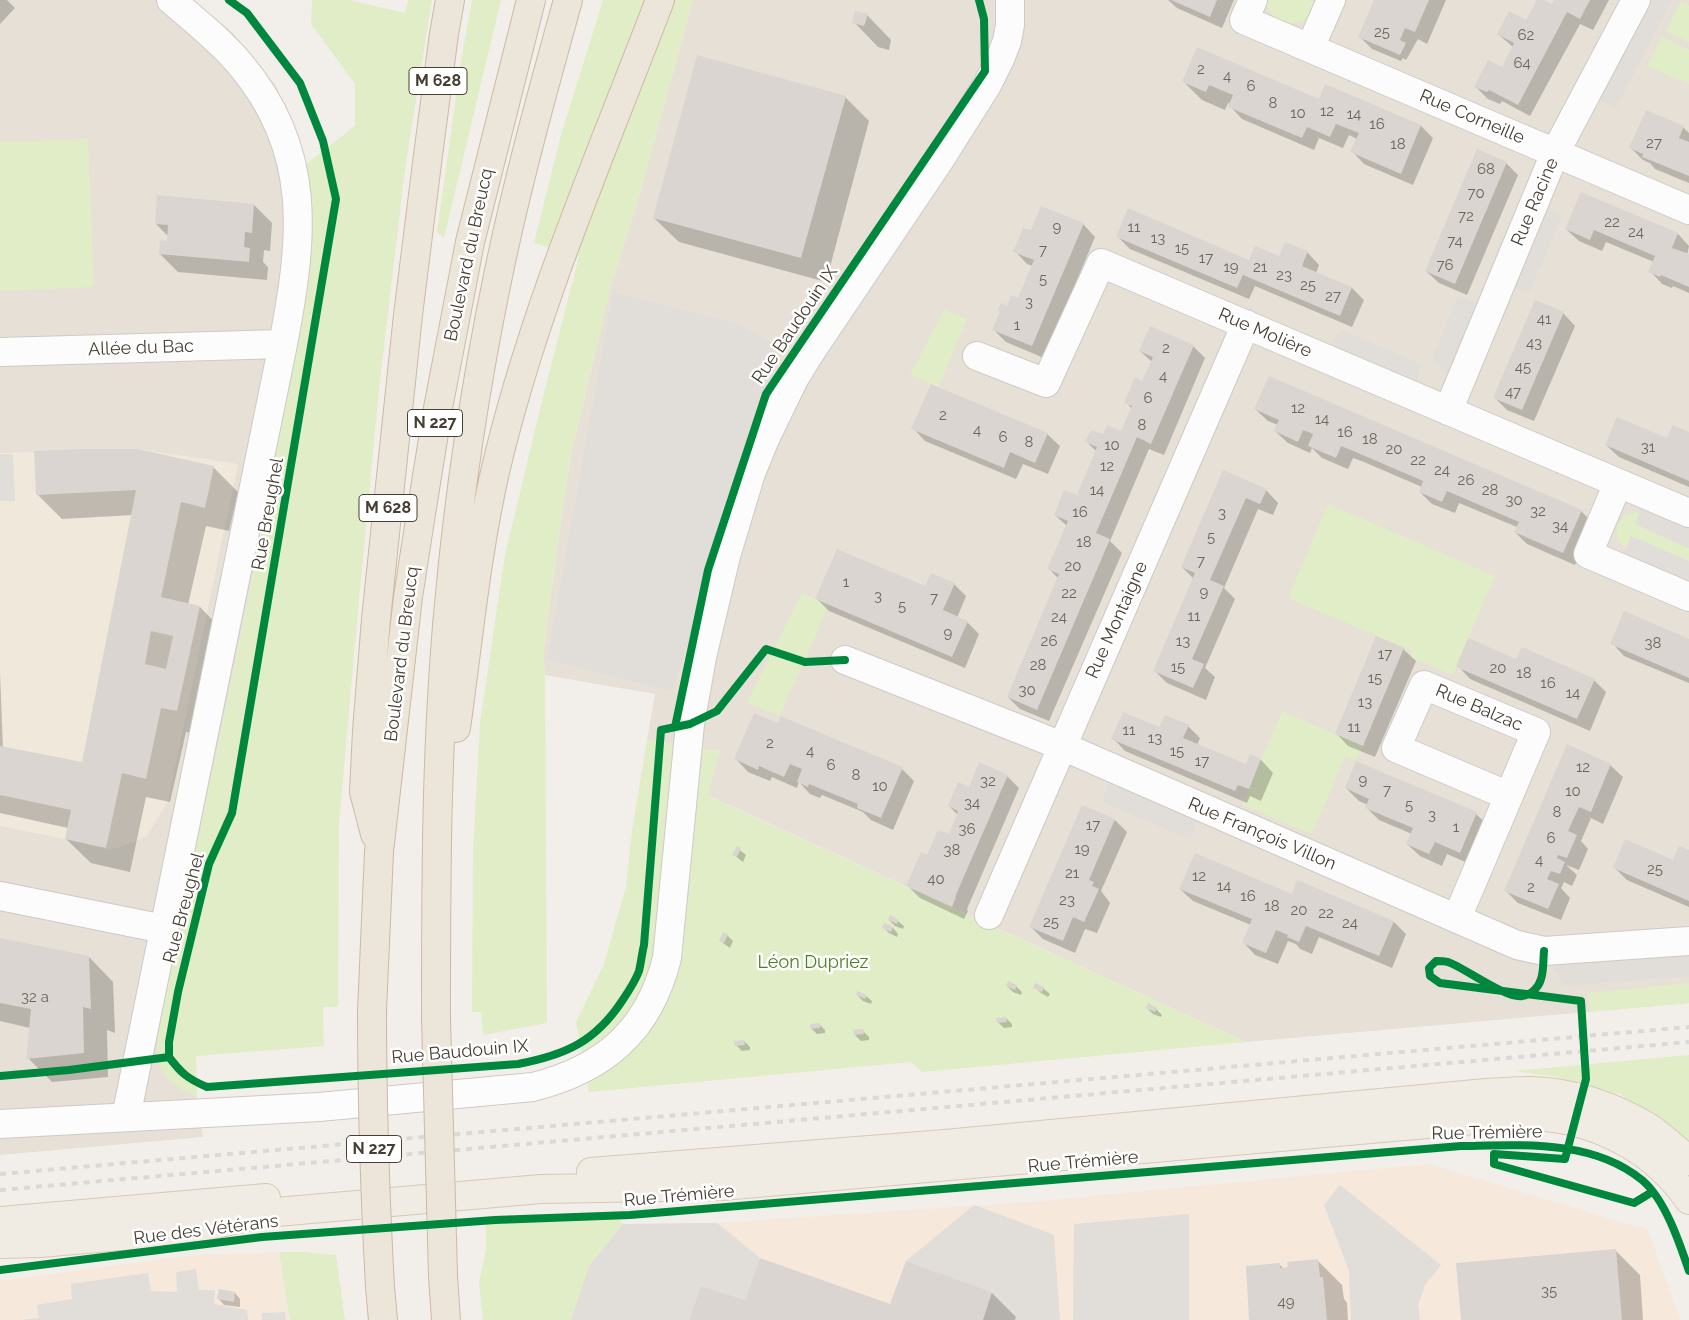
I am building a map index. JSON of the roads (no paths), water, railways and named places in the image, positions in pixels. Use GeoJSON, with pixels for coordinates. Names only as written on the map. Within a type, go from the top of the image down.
{"type":"FeatureCollection","features":[{"type":"Feature","properties":{"kind":"highway","name":"M 628"},"geometry":{"type":"LineString","coordinates":[[379,852],[364,792],[376,619],[408,315],[450,0]]}},
{"type":"Feature","properties":{"kind":"highway","name":"Boulevard du Breucq"},"geometry":{"type":"LineString","coordinates":[[383,1320],[375,1205],[372,1082],[372,1011],[379,852],[408,597],[438,408],[470,242],[531,0]]}},
{"type":"Feature","properties":{"kind":"highway","name":"Boulevard du Breucq"},"geometry":{"type":"LineString","coordinates":[[446,1320],[443,1276],[436,1018],[441,705],[448,605],[479,376],[508,228],[549,65],[568,0]]}},
{"type":"Feature","properties":{"kind":"highway"},"geometry":{"type":"LineString","coordinates":[[438,846],[482,540],[495,472],[513,404],[545,299],[660,0]]}},
{"type":"Feature","properties":{"kind":"main road","name":"Rue Trémière"},"geometry":{"type":"LineString","coordinates":[[410,1193],[1486,1093],[1533,1091],[1564,1094],[1591,1101],[1622,1114],[1648,1128],[1689,1161]]}},
{"type":"Feature","properties":{"kind":"main road","name":"Rue Trémière"},"geometry":{"type":"LineString","coordinates":[[410,1193],[722,1186],[1516,1117],[1544,1117],[1565,1120],[1598,1129],[1630,1144],[1655,1162],[1680,1186],[1689,1200]]}},
{"type":"Feature","properties":{"kind":"main road","name":"Rue des Vétérans"},"geometry":{"type":"LineString","coordinates":[[0,1221],[410,1193]]}},
{"type":"Feature","properties":{"kind":"main road","name":"Rue des Vétérans"},"geometry":{"type":"LineString","coordinates":[[0,1244],[40,1243],[155,1233],[206,1226],[265,1213],[410,1193]]}},
{"type":"Feature","properties":{"kind":"street","name":"Rue Breughel"},"geometry":{"type":"LineString","coordinates":[[126,1117],[283,344],[297,256],[298,204],[295,175],[287,146],[275,116],[261,91],[245,70],[211,35],[171,0]]}},
{"type":"Feature","properties":{"kind":"street","name":"Rue Baudouin IX"},"geometry":{"type":"LineString","coordinates":[[0,1124],[319,1107],[533,1087],[558,1081],[581,1072],[608,1054],[638,1023],[651,1003],[662,980],[667,958],[690,724],[695,691],[716,598],[751,473],[779,410],[810,353],[939,161],[987,85],[1000,59],[1006,41],[1010,25],[1010,0]]}},
{"type":"Feature","properties":{"kind":"street","name":"Rue Corneille"},"geometry":{"type":"LineString","coordinates":[[1253,0],[1244,20],[1689,210]]}},
{"type":"Feature","properties":{"kind":"street"},"geometry":{"type":"LineString","coordinates":[[1310,48],[1331,0]]}},
{"type":"Feature","properties":{"kind":"street","name":"Rue Racine"},"geometry":{"type":"LineString","coordinates":[[1448,411],[1555,153],[1636,0]]}},
{"type":"Feature","properties":{"kind":"street","name":"Rue Molière"},"geometry":{"type":"LineString","coordinates":[[977,356],[1046,383],[1102,263],[1689,513]]}},
{"type":"Feature","properties":{"kind":"street","name":"Rue Montaigne"},"geometry":{"type":"LineString","coordinates":[[989,915],[1246,324]]}},
{"type":"Feature","properties":{"kind":"street","name":"Allée du Bac"},"geometry":{"type":"LineString","coordinates":[[0,352],[283,344]]}},
{"type":"Feature","properties":{"kind":"street"},"geometry":{"type":"LineString","coordinates":[[1618,483],[1588,554],[1689,597]]}},
{"type":"Feature","properties":{"kind":"street","name":"Rue François Villon"},"geometry":{"type":"LineString","coordinates":[[845,660],[1062,746],[1517,945],[1544,951],[1689,941]]}},
{"type":"Feature","properties":{"kind":"street","name":"Rue Balzac"},"geometry":{"type":"LineString","coordinates":[[1457,918],[1509,796],[1536,732],[1424,685],[1396,748],[1509,796]]}},
{"type":"Feature","properties":{"kind":"street"},"geometry":{"type":"LineString","coordinates":[[0,896],[164,928]]}},
{"type":"Feature","properties":{"kind":"railway"},"geometry":{"type":"LineString","coordinates":[[0,1174],[1689,1027]]}},
{"type":"Feature","properties":{"kind":"railway"},"geometry":{"type":"LineString","coordinates":[[0,1190],[1689,1042]]}},
{"type":"Feature","properties":{"kind":"park label","name":"Léon Dupriez"},"geometry":{"type":"Point","coordinates":[813,963]}}]}
